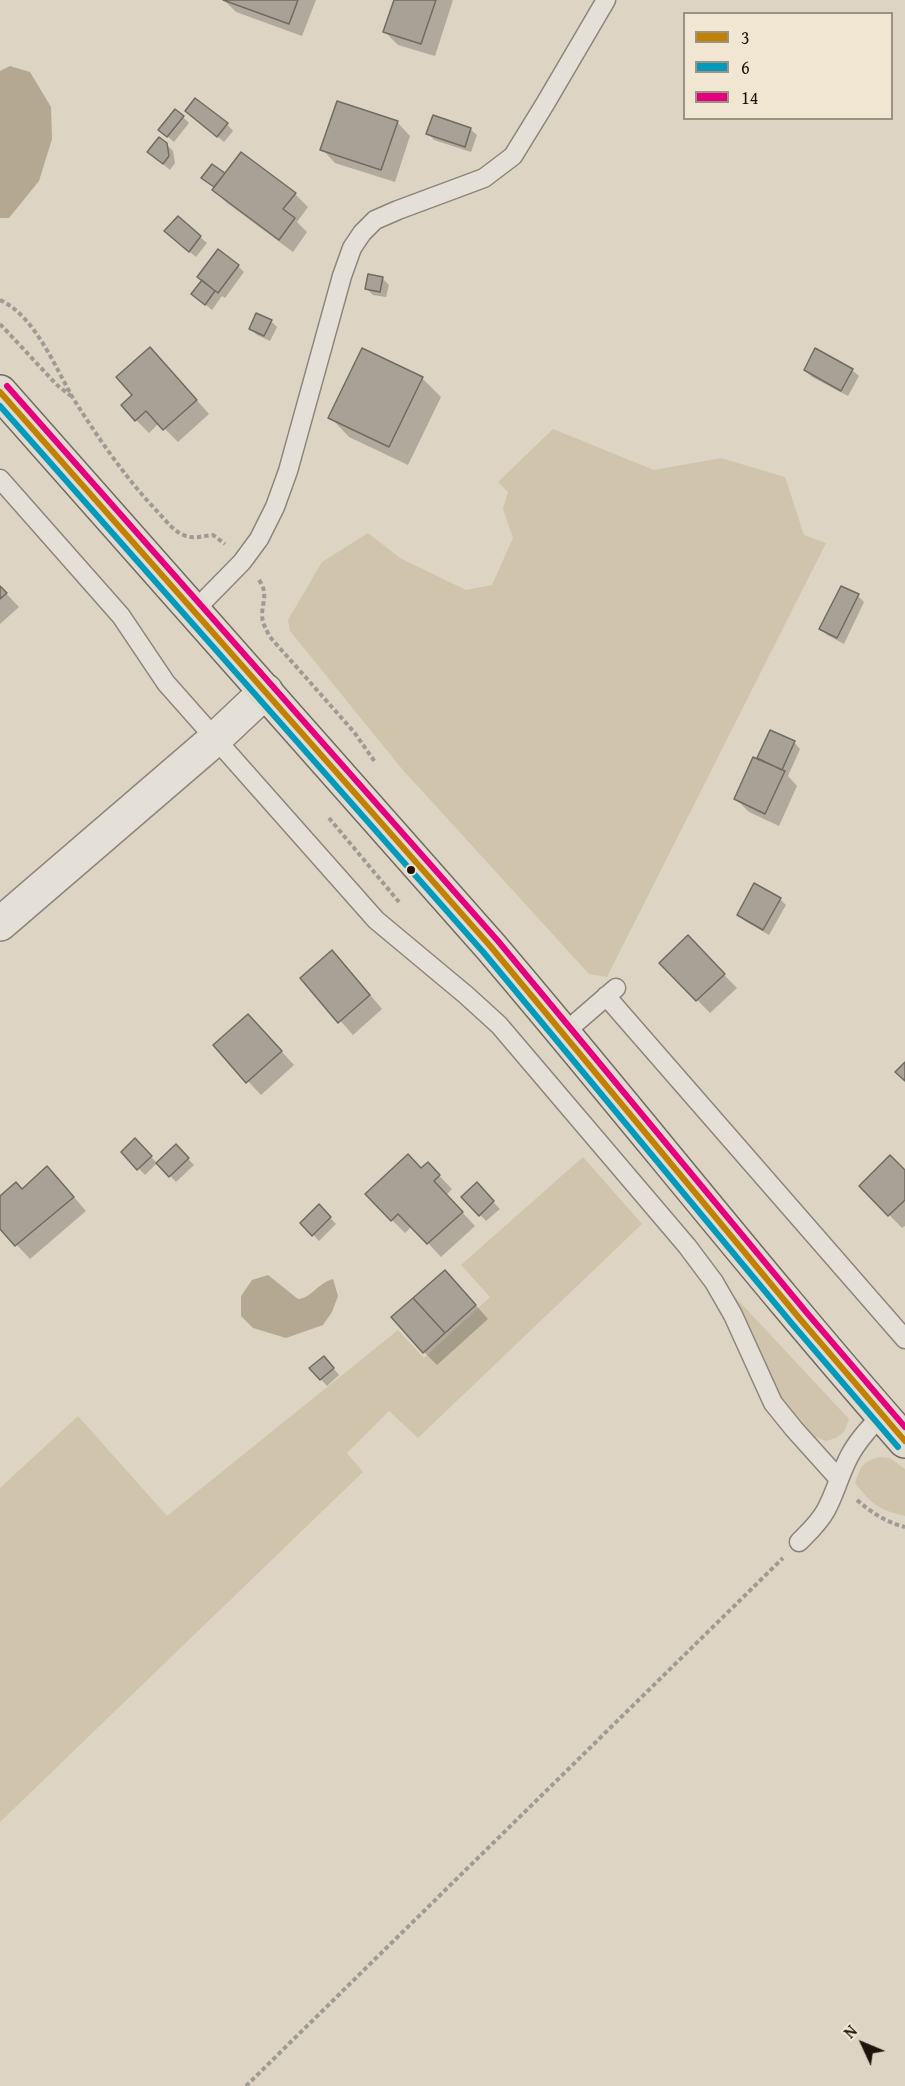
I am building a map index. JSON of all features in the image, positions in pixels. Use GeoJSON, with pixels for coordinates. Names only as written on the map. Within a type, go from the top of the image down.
{"type":"FeatureCollection","features":[{"type":"Feature","properties":{"kind":"main road"},"geometry":{"type":"LineString","coordinates":[[0,392],[193,612],[266,691],[564,1033],[779,1295],[905,1441]]}},
{"type":"Feature","properties":{"kind":"street"},"geometry":{"type":"LineString","coordinates":[[0,924],[214,740],[266,691]]}},
{"type":"Feature","properties":{"kind":"lane"},"geometry":{"type":"LineString","coordinates":[[193,612],[242,562],[259,539],[275,507],[288,471],[342,276],[352,248],[362,233],[375,220],[484,178],[513,156],[606,0]]}},
{"type":"Feature","properties":{"kind":"lane"},"geometry":{"type":"LineString","coordinates":[[0,479],[121,616],[166,683],[214,740],[376,920],[499,1025],[687,1246],[714,1282],[733,1315],[773,1403],[838,1478]]}},
{"type":"Feature","properties":{"kind":"lane"},"geometry":{"type":"LineString","coordinates":[[564,1033],[611,992],[905,1339]]}},
{"type":"Feature","properties":{"kind":"lane"},"geometry":{"type":"LineString","coordinates":[[799,1542],[817,1524],[827,1508],[838,1478],[855,1446],[882,1415]]}},
{"type":"Feature","properties":{"kind":"path"},"geometry":{"type":"LineString","coordinates":[[0,300],[16,311],[45,345],[74,398],[134,486],[172,527]]}},
{"type":"Feature","properties":{"kind":"path"},"geometry":{"type":"LineString","coordinates":[[0,324],[57,385],[74,398]]}},
{"type":"Feature","properties":{"kind":"path"},"geometry":{"type":"LineString","coordinates":[[323,812],[404,908]]}},
{"type":"Feature","properties":{"kind":"path"},"geometry":{"type":"LineString","coordinates":[[838,1478],[853,1497],[871,1513],[890,1523],[905,1527]]}},
{"type":"Feature","properties":{"kind":"path"},"geometry":{"type":"LineString","coordinates":[[246,2086],[799,1542]]}},
{"type":"Feature","properties":{"kind":"shaded area"},"geometry":{"type":"Polygon","coordinates":[[[10,66],[30,72],[51,107],[52,139],[39,181],[9,218],[0,218],[0,71],[10,66]]]}},
{"type":"Feature","properties":{"kind":"shaded area"},"geometry":{"type":"Polygon","coordinates":[[[553,429],[654,470],[721,458],[785,477],[804,535],[826,543],[607,977],[589,974],[402,769],[290,631],[288,620],[322,562],[368,533],[400,558],[466,590],[492,585],[513,538],[503,509],[508,492],[498,482],[553,429]]]}},
{"type":"Feature","properties":{"kind":"shaded area"},"geometry":{"type":"Polygon","coordinates":[[[583,1157],[642,1224],[418,1438],[389,1411],[347,1453],[363,1472],[0,1822],[0,1488],[78,1416],[167,1516],[398,1330],[424,1358],[490,1297],[461,1265],[583,1157]]]}},
{"type":"Feature","properties":{"kind":"shaded area"},"geometry":{"type":"Polygon","coordinates":[[[268,1275],[298,1299],[333,1279],[338,1296],[332,1312],[323,1325],[286,1338],[253,1328],[241,1316],[241,1296],[252,1280],[268,1275]]]}},
{"type":"Feature","properties":{"kind":"shaded area"},"geometry":{"type":"Polygon","coordinates":[[[724,1285],[849,1419],[844,1432],[826,1441],[811,1435],[775,1391],[740,1307],[724,1285]]]}},
{"type":"Feature","properties":{"kind":"shaded area"},"geometry":{"type":"Polygon","coordinates":[[[880,1457],[890,1458],[905,1469],[905,1516],[876,1505],[855,1483],[863,1465],[880,1457]]]}},
{"type":"Feature","properties":{"kind":"building"},"geometry":{"type":"Polygon","coordinates":[[[223,0],[298,0],[289,24],[223,0]]]}},
{"type":"Feature","properties":{"kind":"building"},"geometry":{"type":"Polygon","coordinates":[[[394,0],[436,0],[421,44],[383,32],[394,0]]]}},
{"type":"Feature","properties":{"kind":"building"},"geometry":{"type":"Polygon","coordinates":[[[195,98],[228,123],[217,137],[185,111],[195,98]]]}},
{"type":"Feature","properties":{"kind":"building"},"geometry":{"type":"Polygon","coordinates":[[[337,101],[398,121],[381,170],[320,150],[337,101]]]}},
{"type":"Feature","properties":{"kind":"building"},"geometry":{"type":"Polygon","coordinates":[[[175,109],[184,116],[167,137],[158,130],[175,109]]]}},
{"type":"Feature","properties":{"kind":"building"},"geometry":{"type":"Polygon","coordinates":[[[433,115],[471,128],[465,147],[426,134],[433,115]]]}},
{"type":"Feature","properties":{"kind":"building"},"geometry":{"type":"Polygon","coordinates":[[[159,137],[167,143],[169,156],[163,164],[147,152],[159,137]]]}},
{"type":"Feature","properties":{"kind":"building"},"geometry":{"type":"Polygon","coordinates":[[[241,152],[296,193],[283,209],[295,218],[279,240],[212,190],[241,152]]]}},
{"type":"Feature","properties":{"kind":"building"},"geometry":{"type":"Polygon","coordinates":[[[212,164],[225,173],[214,187],[201,178],[212,164]]]}},
{"type":"Feature","properties":{"kind":"building"},"geometry":{"type":"Polygon","coordinates":[[[178,216],[201,236],[189,252],[164,231],[178,216]]]}},
{"type":"Feature","properties":{"kind":"building"},"geometry":{"type":"Polygon","coordinates":[[[218,249],[239,265],[218,293],[197,277],[218,249]]]}},
{"type":"Feature","properties":{"kind":"building"},"geometry":{"type":"Polygon","coordinates":[[[368,274],[383,277],[380,292],[365,289],[368,274]]]}},
{"type":"Feature","properties":{"kind":"building"},"geometry":{"type":"Polygon","coordinates":[[[202,280],[215,291],[205,305],[191,294],[202,280]]]}},
{"type":"Feature","properties":{"kind":"building"},"geometry":{"type":"Polygon","coordinates":[[[256,313],[272,320],[264,336],[249,329],[256,313]]]}},
{"type":"Feature","properties":{"kind":"building"},"geometry":{"type":"Polygon","coordinates":[[[150,347],[197,400],[163,430],[146,411],[135,421],[121,405],[132,395],[116,377],[150,347]]]}},
{"type":"Feature","properties":{"kind":"building"},"geometry":{"type":"Polygon","coordinates":[[[362,348],[423,377],[389,447],[328,418],[362,348]]]}},
{"type":"Feature","properties":{"kind":"building"},"geometry":{"type":"Polygon","coordinates":[[[815,348],[853,369],[841,391],[804,370],[815,348]]]}},
{"type":"Feature","properties":{"kind":"building"},"geometry":{"type":"Polygon","coordinates":[[[0,586],[7,593],[0,599],[0,586]]]}},
{"type":"Feature","properties":{"kind":"building"},"geometry":{"type":"Polygon","coordinates":[[[841,586],[859,594],[837,638],[819,629],[841,586]]]}},
{"type":"Feature","properties":{"kind":"building"},"geometry":{"type":"Polygon","coordinates":[[[770,730],[795,741],[782,770],[757,758],[770,730]]]}},
{"type":"Feature","properties":{"kind":"building"},"geometry":{"type":"Polygon","coordinates":[[[753,757],[785,771],[765,814],[734,799],[753,757]]]}},
{"type":"Feature","properties":{"kind":"building"},"geometry":{"type":"Polygon","coordinates":[[[754,883],[781,898],[763,930],[737,915],[754,883]]]}},
{"type":"Feature","properties":{"kind":"building"},"geometry":{"type":"Polygon","coordinates":[[[688,935],[725,974],[696,1001],[659,963],[688,935]]]}},
{"type":"Feature","properties":{"kind":"building"},"geometry":{"type":"Polygon","coordinates":[[[332,950],[370,995],[338,1023],[300,978],[332,950]]]}},
{"type":"Feature","properties":{"kind":"building"},"geometry":{"type":"Polygon","coordinates":[[[248,1014],[282,1051],[246,1083],[213,1045],[248,1014]]]}},
{"type":"Feature","properties":{"kind":"building"},"geometry":{"type":"Polygon","coordinates":[[[905,1062],[905,1081],[895,1072],[905,1062]]]}},
{"type":"Feature","properties":{"kind":"building"},"geometry":{"type":"Polygon","coordinates":[[[135,1138],[152,1156],[137,1170],[121,1152],[135,1138]]]}},
{"type":"Feature","properties":{"kind":"building"},"geometry":{"type":"Polygon","coordinates":[[[176,1144],[189,1158],[169,1177],[156,1163],[176,1144]]]}},
{"type":"Feature","properties":{"kind":"building"},"geometry":{"type":"Polygon","coordinates":[[[408,1154],[421,1168],[428,1162],[440,1175],[434,1181],[463,1212],[427,1244],[398,1214],[391,1221],[365,1194],[408,1154]]]}},
{"type":"Feature","properties":{"kind":"building"},"geometry":{"type":"Polygon","coordinates":[[[890,1155],[905,1170],[905,1200],[888,1216],[859,1186],[890,1155]]]}},
{"type":"Feature","properties":{"kind":"building"},"geometry":{"type":"Polygon","coordinates":[[[47,1166],[74,1197],[15,1246],[0,1229],[0,1196],[16,1182],[22,1189],[47,1166]]]}},
{"type":"Feature","properties":{"kind":"building"},"geometry":{"type":"Polygon","coordinates":[[[477,1182],[494,1201],[479,1216],[461,1197],[477,1182]]]}},
{"type":"Feature","properties":{"kind":"building"},"geometry":{"type":"Polygon","coordinates":[[[319,1204],[331,1217],[312,1236],[300,1223],[319,1204]]]}},
{"type":"Feature","properties":{"kind":"building"},"geometry":{"type":"Polygon","coordinates":[[[445,1270],[476,1305],[445,1333],[413,1298],[445,1270]]]}},
{"type":"Feature","properties":{"kind":"building"},"geometry":{"type":"Polygon","coordinates":[[[413,1298],[445,1333],[423,1353],[391,1317],[413,1298]]]}},
{"type":"Feature","properties":{"kind":"building"},"geometry":{"type":"Polygon","coordinates":[[[324,1356],[334,1368],[320,1380],[309,1368],[324,1356]]]}},
{"type":"Feature","properties":{"kind":"transit line","name":"14"},"geometry":{"type":"LineString","coordinates":[[7,386],[498,941],[807,1313],[905,1427]]}},
{"type":"Feature","properties":{"kind":"transit line","name":"3"},"geometry":{"type":"LineString","coordinates":[[0,392],[491,947],[800,1319],[905,1441]]}},
{"type":"Feature","properties":{"kind":"transit line","name":"6"},"geometry":{"type":"LineString","coordinates":[[0,406],[484,953],[793,1325],[898,1447]]}}]}
